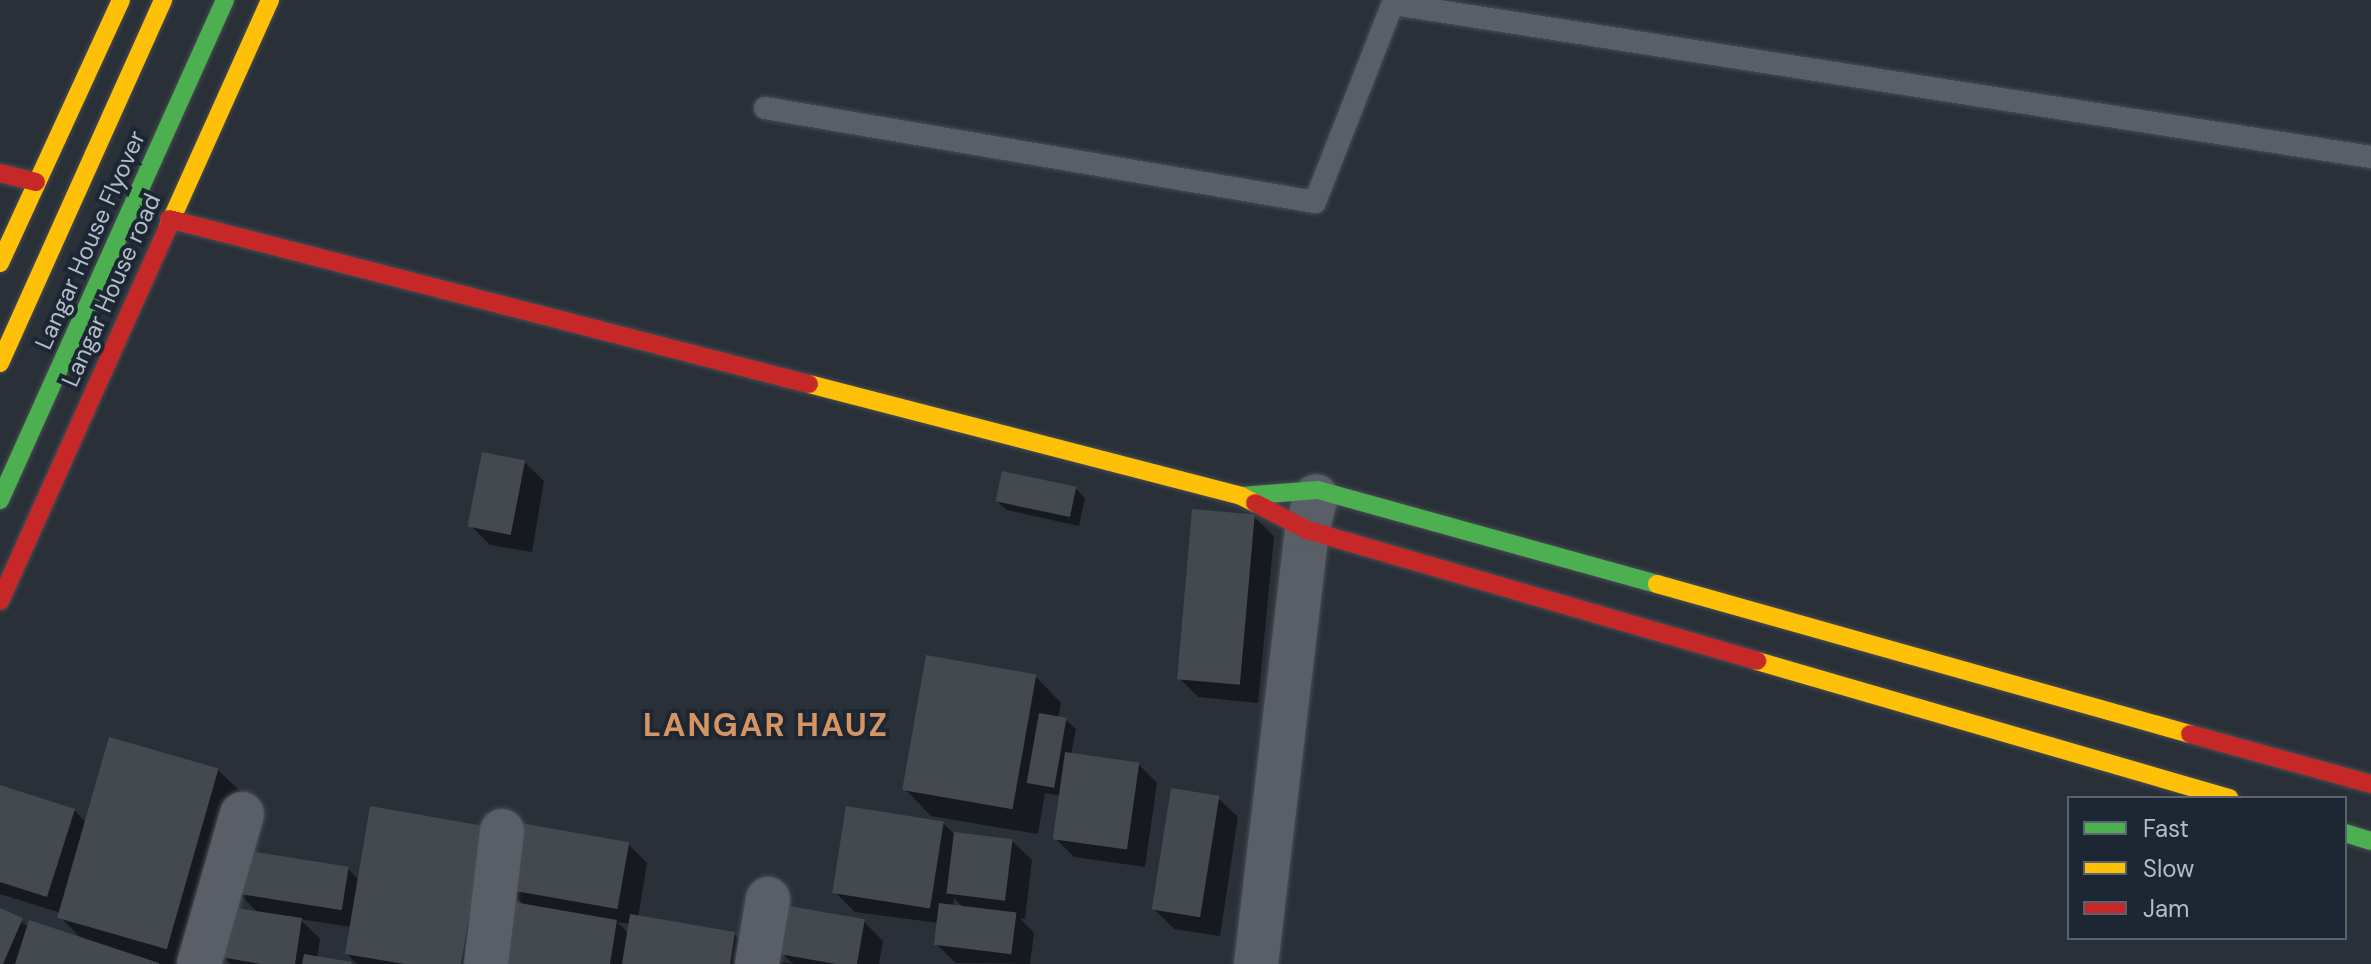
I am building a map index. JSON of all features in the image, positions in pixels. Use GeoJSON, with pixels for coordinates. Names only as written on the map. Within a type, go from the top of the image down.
{"type":"FeatureCollection","features":[{"type":"Feature","properties":{"kind":"main road"},"geometry":{"type":"LineString","coordinates":[[1,256],[121,0]]}},
{"type":"Feature","properties":{"kind":"main road","name":"Langar House Flyover"},"geometry":{"type":"LineString","coordinates":[[0,363],[163,0]]}},
{"type":"Feature","properties":{"kind":"main road","name":"Langar House Flyover"},"geometry":{"type":"LineString","coordinates":[[0,500],[225,0]]}},
{"type":"Feature","properties":{"kind":"main road","name":"Langar House road"},"geometry":{"type":"LineString","coordinates":[[0,601],[270,0]]}},
{"type":"Feature","properties":{"kind":"main road"},"geometry":{"type":"LineString","coordinates":[[0,173],[36,182]]}},
{"type":"Feature","properties":{"kind":"main road"},"geometry":{"type":"LineString","coordinates":[[169,219],[1241,496],[1312,510],[2224,796]]}},
{"type":"Feature","properties":{"kind":"main road"},"geometry":{"type":"LineString","coordinates":[[1241,496],[1312,510],[1426,517],[1978,676],[2371,784]]}},
{"type":"Feature","properties":{"kind":"main road"},"geometry":{"type":"LineString","coordinates":[[2347,834],[2371,841]]}},
{"type":"Feature","properties":{"kind":"street"},"geometry":{"type":"LineString","coordinates":[[1256,964],[1312,510]]}},
{"type":"Feature","properties":{"kind":"street"},"geometry":{"type":"LineString","coordinates":[[199,964],[242,814]]}},
{"type":"Feature","properties":{"kind":"street"},"geometry":{"type":"LineString","coordinates":[[486,964],[502,831]]}},
{"type":"Feature","properties":{"kind":"street"},"geometry":{"type":"LineString","coordinates":[[757,964],[768,899]]}},
{"type":"Feature","properties":{"kind":"lane"},"geometry":{"type":"LineString","coordinates":[[765,108],[1315,202],[1394,2],[2371,157]]}},
{"type":"Feature","properties":{"kind":"building"},"geometry":{"type":"Polygon","coordinates":[[[482,452],[525,460],[511,535],[467,527],[482,452]]]}},
{"type":"Feature","properties":{"kind":"building"},"geometry":{"type":"Polygon","coordinates":[[[1002,471],[1076,487],[1070,517],[996,501],[1002,471]]]}},
{"type":"Feature","properties":{"kind":"building"},"geometry":{"type":"Polygon","coordinates":[[[1192,509],[1255,514],[1240,685],[1177,679],[1192,509]]]}},
{"type":"Feature","properties":{"kind":"building"},"geometry":{"type":"Polygon","coordinates":[[[926,655],[1036,674],[1013,809],[902,790],[926,655]]]}},
{"type":"Feature","properties":{"kind":"building"},"geometry":{"type":"Polygon","coordinates":[[[1039,713],[1067,718],[1054,788],[1027,783],[1039,713]]]}},
{"type":"Feature","properties":{"kind":"building"},"geometry":{"type":"Polygon","coordinates":[[[109,737],[219,768],[167,949],[57,918],[109,737]]]}},
{"type":"Feature","properties":{"kind":"building"},"geometry":{"type":"Polygon","coordinates":[[[1065,752],[1139,762],[1127,850],[1053,839],[1065,752]]]}},
{"type":"Feature","properties":{"kind":"building"},"geometry":{"type":"Polygon","coordinates":[[[0,785],[75,809],[47,897],[0,882],[0,785]]]}},
{"type":"Feature","properties":{"kind":"building"},"geometry":{"type":"Polygon","coordinates":[[[1171,788],[1219,796],[1200,917],[1152,909],[1171,788]]]}},
{"type":"Feature","properties":{"kind":"building"},"geometry":{"type":"Polygon","coordinates":[[[370,806],[484,826],[461,964],[404,964],[345,954],[370,806]]]}},
{"type":"Feature","properties":{"kind":"building"},"geometry":{"type":"Polygon","coordinates":[[[846,806],[944,821],[930,908],[832,893],[846,806]]]}},
{"type":"Feature","properties":{"kind":"building"},"geometry":{"type":"Polygon","coordinates":[[[515,822],[629,842],[617,909],[503,889],[515,822]]]}},
{"type":"Feature","properties":{"kind":"building"},"geometry":{"type":"Polygon","coordinates":[[[954,832],[1013,839],[1005,901],[946,894],[954,832]]]}},
{"type":"Feature","properties":{"kind":"building"},"geometry":{"type":"Polygon","coordinates":[[[243,850],[349,867],[342,910],[236,893],[243,850]]]}},
{"type":"Feature","properties":{"kind":"building"},"geometry":{"type":"Polygon","coordinates":[[[502,900],[617,920],[610,964],[492,964],[502,900]]]}},
{"type":"Feature","properties":{"kind":"building"},"geometry":{"type":"Polygon","coordinates":[[[939,903],[1016,913],[1011,954],[934,945],[939,903]]]}},
{"type":"Feature","properties":{"kind":"building"},"geometry":{"type":"Polygon","coordinates":[[[789,906],[865,919],[857,964],[836,964],[780,954],[789,906]]]}},
{"type":"Feature","properties":{"kind":"building"},"geometry":{"type":"Polygon","coordinates":[[[230,907],[302,918],[295,964],[260,964],[221,957],[230,907]]]}},
{"type":"Feature","properties":{"kind":"building"},"geometry":{"type":"Polygon","coordinates":[[[0,908],[23,918],[3,964],[0,964],[0,908]]]}},
{"type":"Feature","properties":{"kind":"building"},"geometry":{"type":"Polygon","coordinates":[[[630,914],[735,932],[730,964],[622,964],[630,914]]]}},
{"type":"Feature","properties":{"kind":"building"},"geometry":{"type":"Polygon","coordinates":[[[29,920],[159,963],[159,964],[15,964],[29,920]]]}},
{"type":"Feature","properties":{"kind":"building"},"geometry":{"type":"Polygon","coordinates":[[[304,954],[352,962],[302,964],[304,954]]]}},
{"type":"Feature","properties":{"kind":"traffic: fast"},"geometry":{"type":"LineString","coordinates":[[0,500],[225,0]]}},
{"type":"Feature","properties":{"kind":"traffic: fast"},"geometry":{"type":"LineString","coordinates":[[1241,496],[1318,490],[1657,584]]}},
{"type":"Feature","properties":{"kind":"traffic: fast"},"geometry":{"type":"LineString","coordinates":[[2347,834],[2371,841]]}},
{"type":"Feature","properties":{"kind":"traffic: slow"},"geometry":{"type":"LineString","coordinates":[[0,263],[121,0]]}},
{"type":"Feature","properties":{"kind":"traffic: slow"},"geometry":{"type":"LineString","coordinates":[[0,363],[163,0]]}},
{"type":"Feature","properties":{"kind":"traffic: slow"},"geometry":{"type":"LineString","coordinates":[[168,227],[270,0]]}},
{"type":"Feature","properties":{"kind":"traffic: slow"},"geometry":{"type":"LineString","coordinates":[[809,384],[1241,496],[1255,503]]}},
{"type":"Feature","properties":{"kind":"traffic: slow"},"geometry":{"type":"LineString","coordinates":[[1657,584],[2190,734]]}},
{"type":"Feature","properties":{"kind":"traffic: slow"},"geometry":{"type":"LineString","coordinates":[[1757,661],[2223,796]]}},
{"type":"Feature","properties":{"kind":"traffic: jam"},"geometry":{"type":"LineString","coordinates":[[0,173],[36,182]]}},
{"type":"Feature","properties":{"kind":"traffic: jam"},"geometry":{"type":"LineString","coordinates":[[169,219],[809,384]]}},
{"type":"Feature","properties":{"kind":"traffic: jam"},"geometry":{"type":"LineString","coordinates":[[0,601],[168,227]]}},
{"type":"Feature","properties":{"kind":"traffic: jam"},"geometry":{"type":"LineString","coordinates":[[1255,503],[1307,530],[1757,661]]}},
{"type":"Feature","properties":{"kind":"traffic: jam"},"geometry":{"type":"LineString","coordinates":[[2190,734],[2371,784]]}},
{"type":"Feature","properties":{"kind":"district","name":"LANGAR HAUZ"},"geometry":{"type":"Point","coordinates":[766,725]}}]}
